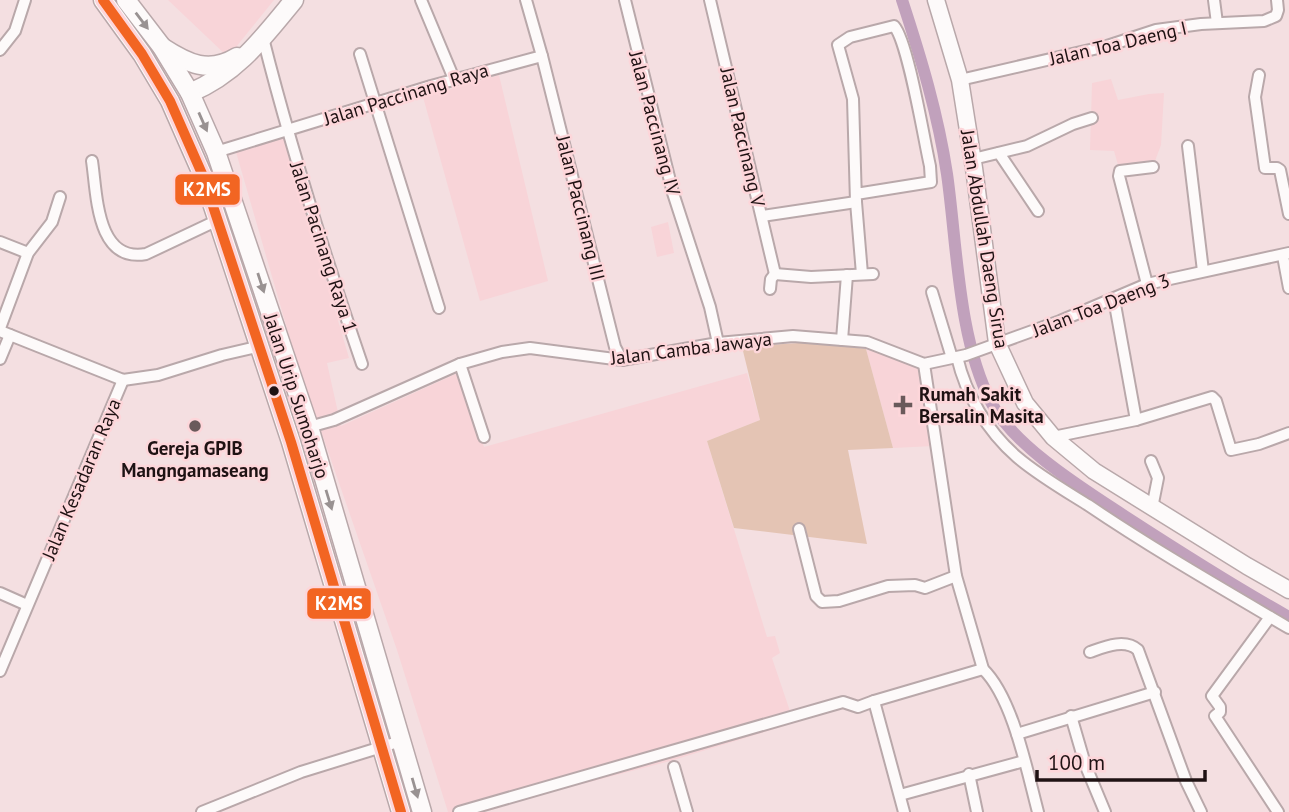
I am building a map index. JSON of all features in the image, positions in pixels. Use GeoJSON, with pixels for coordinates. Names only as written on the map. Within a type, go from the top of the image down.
{"type":"FeatureCollection","features":[{"type":"Feature","properties":{"kind":"main road","name":"Jalan Urip Sumoharjo"},"geometry":{"type":"LineString","coordinates":[[103,0],[142,54],[170,101],[196,157],[261,346],[401,812]]}},
{"type":"Feature","properties":{"kind":"main road","name":"Jalan Urip Sumoharjo"},"geometry":{"type":"LineString","coordinates":[[126,0],[160,45],[190,93],[216,152],[309,427],[422,812]]}},
{"type":"Feature","properties":{"kind":"main road"},"geometry":{"type":"LineString","coordinates":[[170,101],[226,74],[261,41],[294,0]]}},
{"type":"Feature","properties":{"kind":"main road","name":"Jalan Abdullah Daeng Sirua"},"geometry":{"type":"LineString","coordinates":[[936,0],[960,80],[973,159],[994,345],[1026,403],[1053,437],[1094,471],[1289,590]]}},
{"type":"Feature","properties":{"kind":"main road"},"geometry":{"type":"LineString","coordinates":[[142,54],[160,45],[181,59],[208,66],[228,62],[261,41]]}},
{"type":"Feature","properties":{"kind":"main road"},"geometry":{"type":"LineString","coordinates":[[196,157],[216,152]]}},
{"type":"Feature","properties":{"kind":"main road"},"geometry":{"type":"LineString","coordinates":[[320,542],[340,537]]}},
{"type":"Feature","properties":{"kind":"main road"},"geometry":{"type":"LineString","coordinates":[[345,621],[366,615]]}},
{"type":"Feature","properties":{"kind":"street"},"geometry":{"type":"LineString","coordinates":[[0,50],[15,31],[25,0]]}},
{"type":"Feature","properties":{"kind":"street"},"geometry":{"type":"LineString","coordinates":[[421,0],[454,79]]}},
{"type":"Feature","properties":{"kind":"street"},"geometry":{"type":"LineString","coordinates":[[526,0],[542,56]]}},
{"type":"Feature","properties":{"kind":"street","name":"Jalan Paccinang IV"},"geometry":{"type":"LineString","coordinates":[[625,0],[666,168],[710,307],[718,343]]}},
{"type":"Feature","properties":{"kind":"street","name":"Jalan Paccinang V"},"geometry":{"type":"LineString","coordinates":[[710,0],[775,274]]}},
{"type":"Feature","properties":{"kind":"street"},"geometry":{"type":"LineString","coordinates":[[1214,0],[1217,23]]}},
{"type":"Feature","properties":{"kind":"street","name":"Jalan Toa Daeng I"},"geometry":{"type":"LineString","coordinates":[[960,80],[1107,46],[1156,30],[1264,21],[1276,16],[1277,0]]}},
{"type":"Feature","properties":{"kind":"street"},"geometry":{"type":"LineString","coordinates":[[762,216],[856,198],[931,182],[908,62],[901,37],[894,26],[850,37],[838,45],[853,99],[856,198],[868,274],[811,277],[775,274],[771,279],[770,289]]}},
{"type":"Feature","properties":{"kind":"street","name":"Jalan Pacinang Raya 1"},"geometry":{"type":"LineString","coordinates":[[261,41],[322,247],[362,363]]}},
{"type":"Feature","properties":{"kind":"street"},"geometry":{"type":"LineString","coordinates":[[360,54],[439,308]]}},
{"type":"Feature","properties":{"kind":"street","name":"Jalan Paccinang Raya"},"geometry":{"type":"LineString","coordinates":[[216,152],[454,79],[542,56]]}},
{"type":"Feature","properties":{"kind":"street","name":"Jalan Paccinang III"},"geometry":{"type":"LineString","coordinates":[[542,56],[615,347],[622,359]]}},
{"type":"Feature","properties":{"kind":"street"},"geometry":{"type":"LineString","coordinates":[[1259,75],[1255,97],[1265,168],[1276,167],[1280,170],[1286,185],[1289,214]]}},
{"type":"Feature","properties":{"kind":"street"},"geometry":{"type":"LineString","coordinates":[[973,159],[1027,146],[1092,118]]}},
{"type":"Feature","properties":{"kind":"street"},"geometry":{"type":"LineString","coordinates":[[1188,146],[1203,271]]}},
{"type":"Feature","properties":{"kind":"street"},"geometry":{"type":"LineString","coordinates":[[999,153],[1038,211]]}},
{"type":"Feature","properties":{"kind":"street"},"geometry":{"type":"LineString","coordinates":[[92,161],[101,226],[125,253],[134,256],[146,254],[218,220]]}},
{"type":"Feature","properties":{"kind":"street"},"geometry":{"type":"LineString","coordinates":[[1147,284],[1119,176],[1120,171],[1153,167]]}},
{"type":"Feature","properties":{"kind":"street"},"geometry":{"type":"LineString","coordinates":[[0,359],[3,332],[28,253],[52,222],[60,197]]}},
{"type":"Feature","properties":{"kind":"street"},"geometry":{"type":"LineString","coordinates":[[0,242],[28,253]]}},
{"type":"Feature","properties":{"kind":"street"},"geometry":{"type":"LineString","coordinates":[[1286,255],[1289,288]]}},
{"type":"Feature","properties":{"kind":"street","name":"Jalan Toa Daeng 3"},"geometry":{"type":"LineString","coordinates":[[994,345],[1060,321],[1147,284],[1286,255]]}},
{"type":"Feature","properties":{"kind":"street"},"geometry":{"type":"LineString","coordinates":[[842,340],[847,275]]}},
{"type":"Feature","properties":{"kind":"street"},"geometry":{"type":"LineString","coordinates":[[932,292],[958,357],[962,380],[973,402],[1016,456],[1124,529],[1289,628]]}},
{"type":"Feature","properties":{"kind":"street"},"geometry":{"type":"LineString","coordinates":[[1114,299],[1136,420]]}},
{"type":"Feature","properties":{"kind":"street"},"geometry":{"type":"LineString","coordinates":[[3,332],[123,380]]}},
{"type":"Feature","properties":{"kind":"street","name":"Jalan Camba Jawaya"},"geometry":{"type":"LineString","coordinates":[[309,427],[355,411],[460,364],[502,352],[530,348],[622,359],[768,337],[842,340],[883,347],[924,364]]}},
{"type":"Feature","properties":{"kind":"street"},"geometry":{"type":"LineString","coordinates":[[994,345],[958,357],[924,364],[956,576],[983,669],[992,677],[1017,734],[1038,812]]}},
{"type":"Feature","properties":{"kind":"street","name":"Jalan Kesadaran Raya"},"geometry":{"type":"LineString","coordinates":[[0,671],[123,380],[158,375],[261,346]]}},
{"type":"Feature","properties":{"kind":"street"},"geometry":{"type":"LineString","coordinates":[[460,364],[484,437]]}},
{"type":"Feature","properties":{"kind":"street"},"geometry":{"type":"LineString","coordinates":[[1053,437],[1136,420],[1212,397],[1216,401],[1231,450],[1259,444],[1289,433]]}},
{"type":"Feature","properties":{"kind":"street"},"geometry":{"type":"LineString","coordinates":[[1150,461],[1158,478],[1152,508]]}},
{"type":"Feature","properties":{"kind":"street"},"geometry":{"type":"LineString","coordinates":[[799,529],[816,596],[822,602],[839,601],[888,586],[915,585],[925,588],[956,576]]}},
{"type":"Feature","properties":{"kind":"street"},"geometry":{"type":"LineString","coordinates":[[0,593],[27,605]]}},
{"type":"Feature","properties":{"kind":"street"},"geometry":{"type":"LineString","coordinates":[[1270,617],[1212,696],[1220,707],[1220,712],[1215,716],[1278,812]]}},
{"type":"Feature","properties":{"kind":"street"},"geometry":{"type":"LineString","coordinates":[[1090,652],[1114,645],[1131,645],[1138,650],[1186,781],[1201,812]]}},
{"type":"Feature","properties":{"kind":"street"},"geometry":{"type":"LineString","coordinates":[[458,812],[843,702],[858,707],[983,669]]}},
{"type":"Feature","properties":{"kind":"street"},"geometry":{"type":"LineString","coordinates":[[1017,734],[1155,692]]}},
{"type":"Feature","properties":{"kind":"street"},"geometry":{"type":"LineString","coordinates":[[874,701],[904,812]]}},
{"type":"Feature","properties":{"kind":"street"},"geometry":{"type":"LineString","coordinates":[[1071,716],[1085,764],[1105,812]]}},
{"type":"Feature","properties":{"kind":"street"},"geometry":{"type":"LineString","coordinates":[[202,812],[301,772],[401,741]]}},
{"type":"Feature","properties":{"kind":"street"},"geometry":{"type":"LineString","coordinates":[[900,795],[1024,761]]}},
{"type":"Feature","properties":{"kind":"street"},"geometry":{"type":"LineString","coordinates":[[674,767],[687,812]]}},
{"type":"Feature","properties":{"kind":"street"},"geometry":{"type":"LineString","coordinates":[[969,774],[977,812]]}},
{"type":"Feature","properties":{"kind":"shaded area"},"geometry":{"type":"Polygon","coordinates":[[[168,0],[274,0],[228,57],[168,0]]]}},
{"type":"Feature","properties":{"kind":"shaded area"},"geometry":{"type":"Polygon","coordinates":[[[499,75],[548,281],[480,301],[423,97],[499,75]]]}},
{"type":"Feature","properties":{"kind":"shaded area"},"geometry":{"type":"Polygon","coordinates":[[[1111,79],[1118,100],[1164,93],[1161,145],[1155,161],[1119,168],[1114,151],[1090,150],[1092,83],[1111,79]]]}},
{"type":"Feature","properties":{"kind":"shaded area"},"geometry":{"type":"Polygon","coordinates":[[[284,136],[349,358],[327,363],[341,426],[460,372],[484,447],[747,373],[760,420],[707,441],[767,637],[775,636],[780,653],[772,658],[794,723],[670,761],[475,812],[448,812],[397,650],[295,356],[236,152],[284,136]]]}},
{"type":"Feature","properties":{"kind":"shaded area"},"geometry":{"type":"Polygon","coordinates":[[[668,222],[674,253],[657,257],[651,227],[668,222]]]}},
{"type":"Feature","properties":{"kind":"shaded area"},"geometry":{"type":"Polygon","coordinates":[[[813,342],[866,349],[893,448],[848,450],[867,544],[734,528],[707,441],[760,420],[742,347],[813,342]]]}},
{"type":"Feature","properties":{"kind":"shaded area","name":"Rumah Sakit Bersalin Masita"},"geometry":{"type":"Polygon","coordinates":[[[866,349],[891,355],[925,371],[933,446],[893,448],[866,349]]]}},
{"type":"Feature","properties":{"kind":"waterway"},"geometry":{"type":"LineString","coordinates":[[902,0],[939,130],[965,321],[980,377],[1001,418],[1033,451],[1071,480],[1187,556],[1289,617]]}},
{"type":"Feature","properties":{"kind":"transit line","name":"K2MS"},"geometry":{"type":"LineString","coordinates":[[103,0],[142,54],[170,101],[203,176],[291,442],[401,812]]}},
{"type":"Feature","properties":{"kind":"place","name":"Rumah Sakit Bersalin Masita"},"geometry":{"type":"Point","coordinates":[903,405]}},
{"type":"Feature","properties":{"kind":"place","name":"Gereja GPIB Mangngamaseang"},"geometry":{"type":"Point","coordinates":[195,426]}}]}
